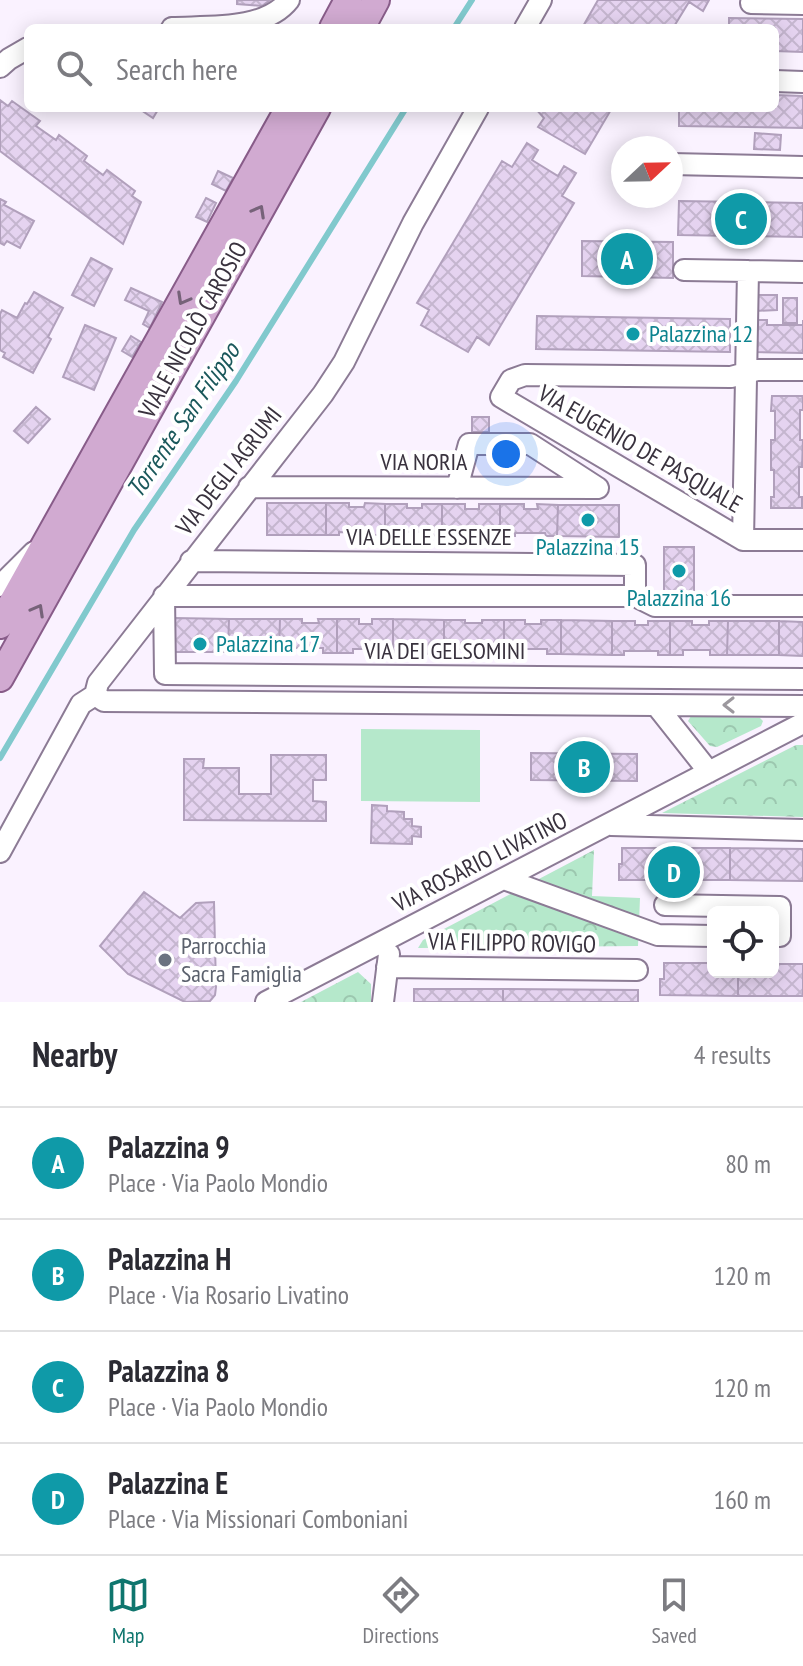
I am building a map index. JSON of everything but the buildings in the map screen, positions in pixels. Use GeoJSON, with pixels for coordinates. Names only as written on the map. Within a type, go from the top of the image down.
{"type":"FeatureCollection","features":[{"type":"Feature","properties":{"kind":"main road"},"geometry":{"type":"LineString","coordinates":[[335,24],[348,0]]}},
{"type":"Feature","properties":{"kind":"main road"},"geometry":{"type":"LineString","coordinates":[[363,24],[376,0]]}},
{"type":"Feature","properties":{"kind":"main road","name":"VIALE NICOLÒ CAROSIO"},"geometry":{"type":"LineString","coordinates":[[0,625],[287,112]]}},
{"type":"Feature","properties":{"kind":"main road","name":"VIALE NICOLÒ CAROSIO"},"geometry":{"type":"LineString","coordinates":[[0,678],[315,112]]}},
{"type":"Feature","properties":{"kind":"street"},"geometry":{"type":"LineString","coordinates":[[236,24],[270,16],[289,0]]}},
{"type":"Feature","properties":{"kind":"street"},"geometry":{"type":"LineString","coordinates":[[527,24],[541,0]]}},
{"type":"Feature","properties":{"kind":"street"},"geometry":{"type":"LineString","coordinates":[[751,3],[803,4]]}},
{"type":"Feature","properties":{"kind":"street"},"geometry":{"type":"LineString","coordinates":[[0,67],[24,50]]}},
{"type":"Feature","properties":{"kind":"street"},"geometry":{"type":"LineString","coordinates":[[779,81],[803,82]]}},
{"type":"Feature","properties":{"kind":"street","name":"VIA DEGLI AGRUMI"},"geometry":{"type":"LineString","coordinates":[[0,852],[81,704],[95,695],[98,683],[323,394],[344,362],[413,223],[476,112]]}},
{"type":"Feature","properties":{"kind":"street"},"geometry":{"type":"LineString","coordinates":[[683,164],[803,167]]}},
{"type":"Feature","properties":{"kind":"street"},"geometry":{"type":"LineString","coordinates":[[684,270],[803,272]]}},
{"type":"Feature","properties":{"kind":"street"},"geometry":{"type":"LineString","coordinates":[[743,540],[748,271]]}},
{"type":"Feature","properties":{"kind":"street"},"geometry":{"type":"LineString","coordinates":[[746,373],[757,370],[803,370]]}},
{"type":"Feature","properties":{"kind":"street","name":"VIA EUGENIO DE PASQUALE"},"geometry":{"type":"LineString","coordinates":[[746,373],[731,377],[525,375],[511,380],[501,397],[743,540],[803,540]]}},
{"type":"Feature","properties":{"kind":"street","name":"VIA NORIA"},"geometry":{"type":"LineString","coordinates":[[249,487],[457,488],[598,488],[530,444],[469,444],[457,488]]}},
{"type":"Feature","properties":{"kind":"street"},"geometry":{"type":"LineString","coordinates":[[0,586],[53,532]]}},
{"type":"Feature","properties":{"kind":"street","name":"VIA DELLE ESSENZE"},"geometry":{"type":"LineString","coordinates":[[191,561],[635,565],[635,596]]}},
{"type":"Feature","properties":{"kind":"street"},"geometry":{"type":"LineString","coordinates":[[164,596],[635,596],[655,606],[803,606]]}},
{"type":"Feature","properties":{"kind":"street","name":"VIA DEI GELSOMINI"},"geometry":{"type":"LineString","coordinates":[[164,596],[165,674],[803,679]]}},
{"type":"Feature","properties":{"kind":"street"},"geometry":{"type":"LineString","coordinates":[[350,676],[351,703]]}},
{"type":"Feature","properties":{"kind":"street"},"geometry":{"type":"LineString","coordinates":[[517,677],[517,704]]}},
{"type":"Feature","properties":{"kind":"street"},"geometry":{"type":"LineString","coordinates":[[687,679],[687,705]]}},
{"type":"Feature","properties":{"kind":"street"},"geometry":{"type":"LineString","coordinates":[[95,695],[104,701],[803,706]]}},
{"type":"Feature","properties":{"kind":"street"},"geometry":{"type":"LineString","coordinates":[[656,705],[709,772]]}},
{"type":"Feature","properties":{"kind":"street","name":"VIA ROSARIO LIVATINO"},"geometry":{"type":"LineString","coordinates":[[266,1002],[803,723]]}},
{"type":"Feature","properties":{"kind":"street"},"geometry":{"type":"LineString","coordinates":[[607,825],[803,830]]}},
{"type":"Feature","properties":{"kind":"street"},"geometry":{"type":"LineString","coordinates":[[504,879],[658,935],[707,936]]}},
{"type":"Feature","properties":{"kind":"street"},"geometry":{"type":"LineString","coordinates":[[665,905],[722,906]]}},
{"type":"Feature","properties":{"kind":"street"},"geometry":{"type":"LineString","coordinates":[[779,907],[779,936]]}},
{"type":"Feature","properties":{"kind":"street"},"geometry":{"type":"LineString","coordinates":[[383,1002],[391,937]]}},
{"type":"Feature","properties":{"kind":"street","name":"VIA FILIPPO ROVIGO"},"geometry":{"type":"LineString","coordinates":[[387,967],[637,970]]}},
{"type":"Feature","properties":{"kind":"green space"},"geometry":{"type":"Polygon","coordinates":[[[691,716],[760,718],[763,721],[761,726],[717,747],[710,746],[688,721],[691,716]]]}},
{"type":"Feature","properties":{"kind":"green space"},"geometry":{"type":"Polygon","coordinates":[[[361,729],[480,730],[480,802],[361,801],[361,729]]]}},
{"type":"Feature","properties":{"kind":"green space"},"geometry":{"type":"Polygon","coordinates":[[[796,745],[803,745],[803,817],[662,813],[796,745]]]}},
{"type":"Feature","properties":{"kind":"green space"},"geometry":{"type":"Polygon","coordinates":[[[594,850],[592,896],[640,898],[638,946],[418,948],[423,940],[594,850]]]}},
{"type":"Feature","properties":{"kind":"green space"},"geometry":{"type":"Polygon","coordinates":[[[358,972],[371,984],[371,1002],[301,1002],[358,972]]]}},
{"type":"Feature","properties":{"kind":"waterway","name":"Torrente San Filippo"},"geometry":{"type":"LineString","coordinates":[[457,24],[472,0]]}},
{"type":"Feature","properties":{"kind":"waterway","name":"Torrente San Filippo"},"geometry":{"type":"LineString","coordinates":[[0,758],[134,530],[236,381],[404,112]]}},
{"type":"Feature","properties":{"kind":"place","name":"Palazzina 8"},"geometry":{"type":"Point","coordinates":[741,219]}},
{"type":"Feature","properties":{"kind":"place","name":"Palazzina 9"},"geometry":{"type":"Point","coordinates":[627,259]}},
{"type":"Feature","properties":{"kind":"place","name":"Palazzina 12"},"geometry":{"type":"Point","coordinates":[633,334]}},
{"type":"Feature","properties":{"kind":"place","name":"Palazzina 15"},"geometry":{"type":"Point","coordinates":[588,520]}},
{"type":"Feature","properties":{"kind":"place","name":"Palazzina 16"},"geometry":{"type":"Point","coordinates":[679,571]}},
{"type":"Feature","properties":{"kind":"place","name":"Palazzina 17"},"geometry":{"type":"Point","coordinates":[200,644]}},
{"type":"Feature","properties":{"kind":"place","name":"Palazzina H"},"geometry":{"type":"Point","coordinates":[584,767]}},
{"type":"Feature","properties":{"kind":"place","name":"Palazzina E"},"geometry":{"type":"Point","coordinates":[674,872]}},
{"type":"Feature","properties":{"kind":"place","name":"Parrocchia Sacra Famiglia"},"geometry":{"type":"Point","coordinates":[165,960]}}]}
